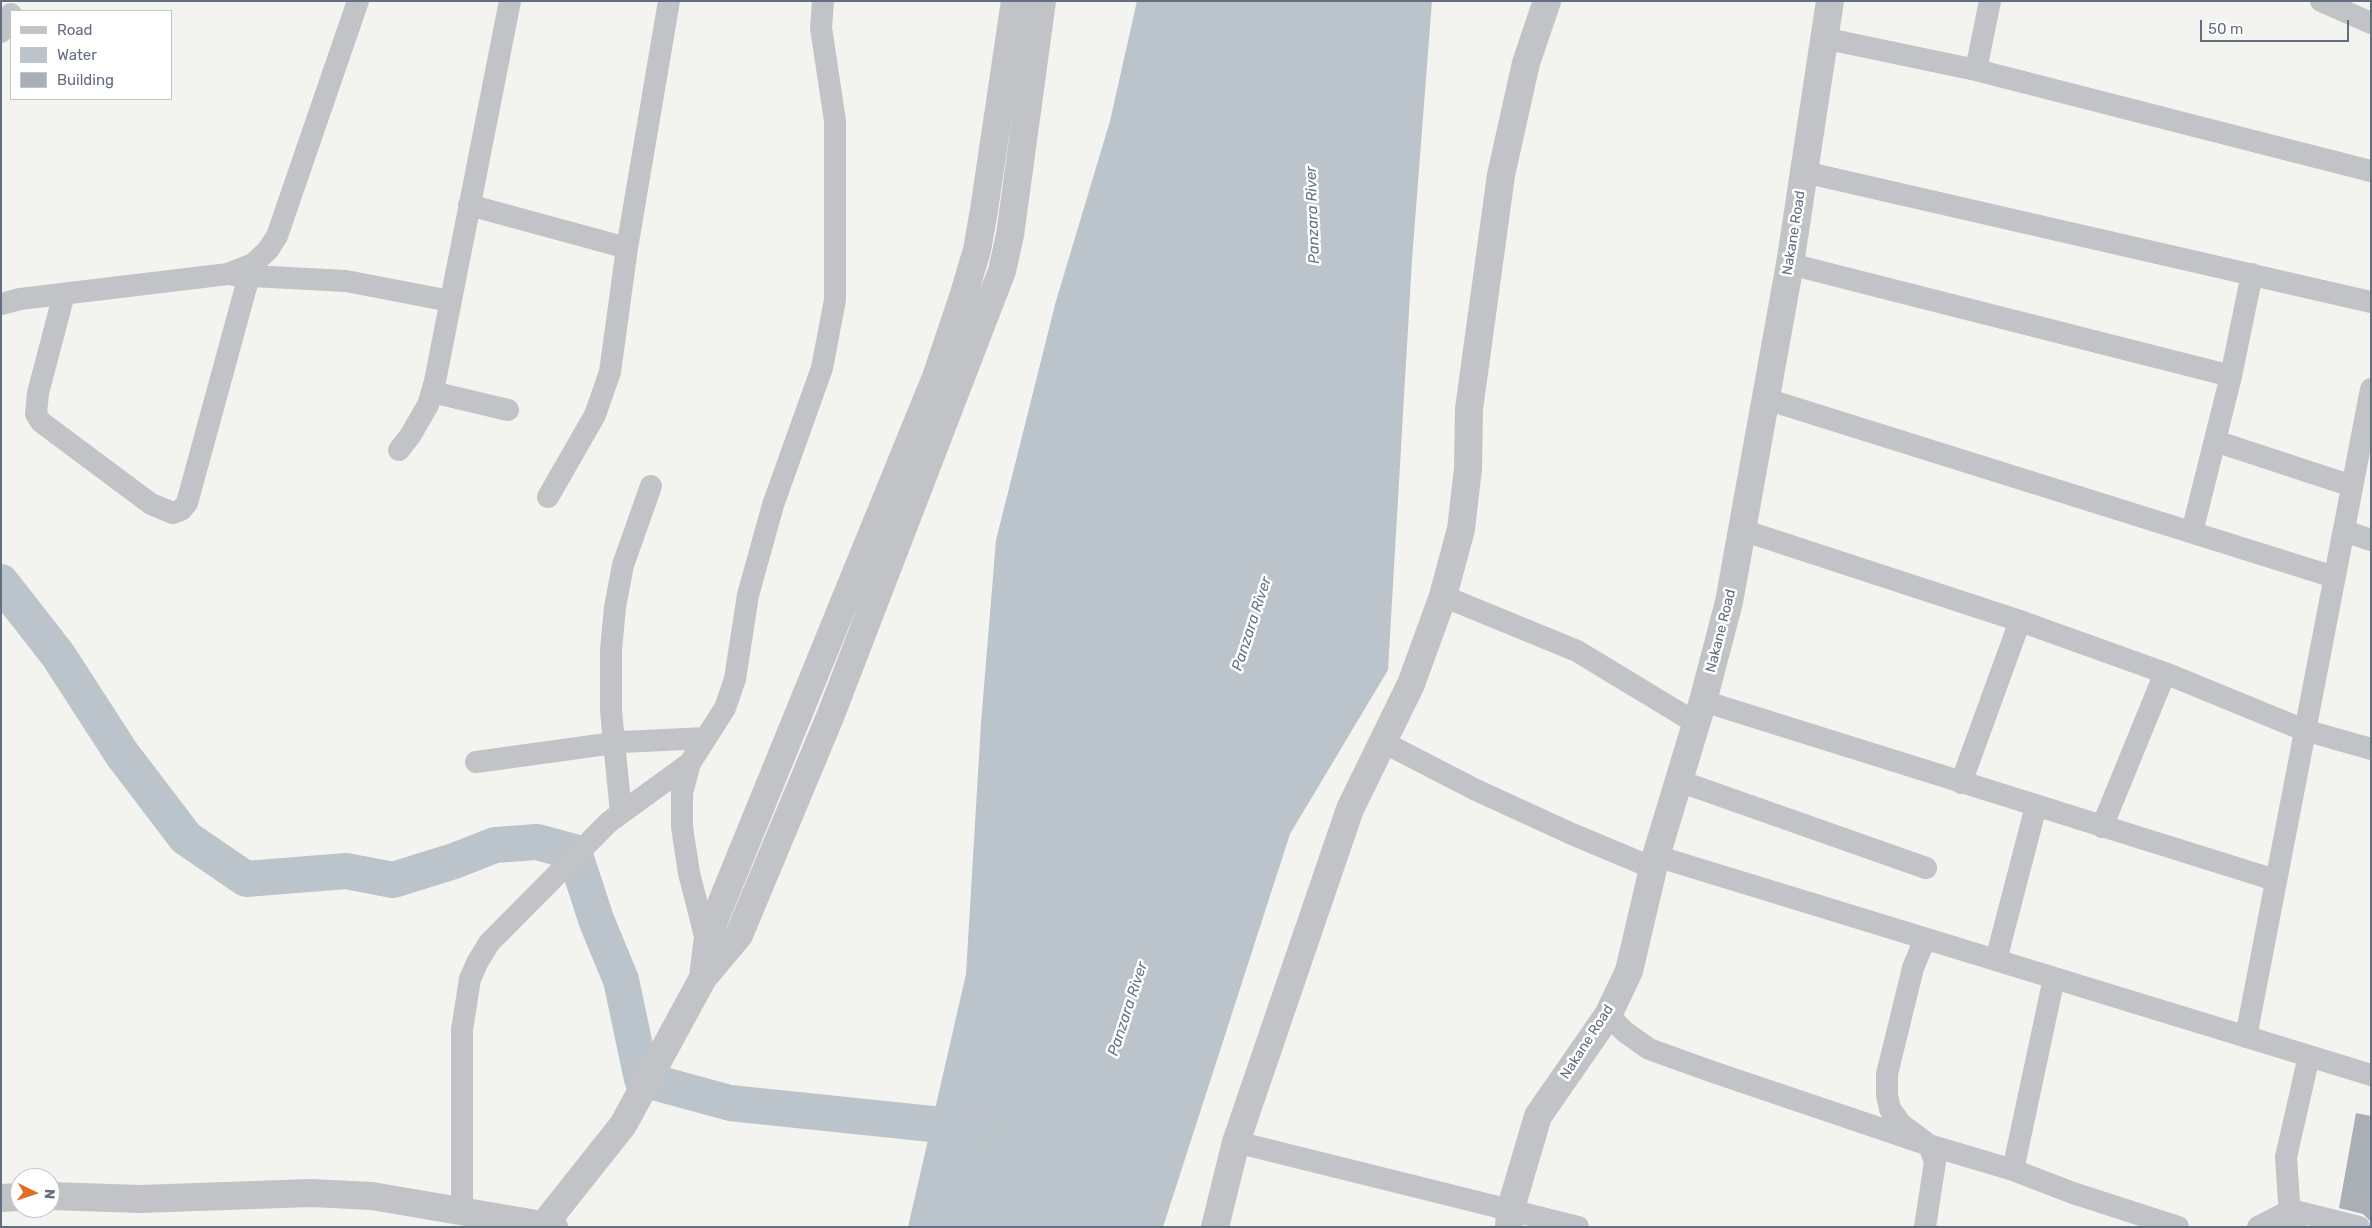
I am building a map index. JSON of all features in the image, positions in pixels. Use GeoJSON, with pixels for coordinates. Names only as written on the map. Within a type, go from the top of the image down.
{"type":"FeatureCollection","features":[{"type":"Feature","properties":{"kind":"street"},"geometry":{"type":"LineString","coordinates":[[64,294],[38,393],[36,414],[41,422],[151,504],[173,513],[181,510],[187,503],[239,275],[268,250],[277,236],[358,1]]}},
{"type":"Feature","properties":{"kind":"street"},"geometry":{"type":"LineString","coordinates":[[399,450],[410,436],[428,405],[432,392],[510,1]]}},
{"type":"Feature","properties":{"kind":"street"},"geometry":{"type":"LineString","coordinates":[[548,497],[595,415],[610,372],[627,248],[669,1]]}},
{"type":"Feature","properties":{"kind":"street"},"geometry":{"type":"LineString","coordinates":[[707,944],[688,873],[682,827],[682,793],[690,763],[725,708],[734,679],[748,595],[773,505],[822,368],[835,300],[835,121],[821,28],[823,1]]}},
{"type":"Feature","properties":{"kind":"street"},"geometry":{"type":"LineString","coordinates":[[703,978],[707,944],[714,921],[936,377],[963,297],[977,250],[1015,1]]}},
{"type":"Feature","properties":{"kind":"street"},"geometry":{"type":"LineString","coordinates":[[60,1196],[140,1199],[320,1194],[372,1196],[546,1226],[623,1125],[703,978],[739,935],[830,717],[1002,271],[1010,235],[1042,1]]}},
{"type":"Feature","properties":{"kind":"street"},"geometry":{"type":"LineString","coordinates":[[1215,1227],[1236,1142],[1350,809],[1411,684],[1443,596],[1462,529],[1468,469],[1469,409],[1501,175],[1526,62],[1547,1]]}},
{"type":"Feature","properties":{"kind":"street","name":"Nakane Road"},"geometry":{"type":"LineString","coordinates":[[1510,1219],[1538,1116],[1608,1015],[1629,971],[1654,862],[1700,712],[1729,602],[1790,264],[1830,1]]}},
{"type":"Feature","properties":{"kind":"street"},"geometry":{"type":"LineString","coordinates":[[1976,70],[1990,1]]}},
{"type":"Feature","properties":{"kind":"street"},"geometry":{"type":"LineString","coordinates":[[2321,1],[2363,14]]}},
{"type":"Feature","properties":{"kind":"street"},"geometry":{"type":"LineString","coordinates":[[1,32],[10,16]]}},
{"type":"Feature","properties":{"kind":"street"},"geometry":{"type":"LineString","coordinates":[[1824,38],[1976,70],[2371,171]]}},
{"type":"Feature","properties":{"kind":"street"},"geometry":{"type":"LineString","coordinates":[[1804,172],[2371,302]]}},
{"type":"Feature","properties":{"kind":"street"},"geometry":{"type":"LineString","coordinates":[[469,205],[627,248]]}},
{"type":"Feature","properties":{"kind":"street"},"geometry":{"type":"LineString","coordinates":[[1790,264],[2231,376]]}},
{"type":"Feature","properties":{"kind":"street"},"geometry":{"type":"LineString","coordinates":[[2192,532],[2231,376],[2252,274]]}},
{"type":"Feature","properties":{"kind":"street"},"geometry":{"type":"LineString","coordinates":[[1,304],[20,299],[239,275],[346,281],[450,301]]}},
{"type":"Feature","properties":{"kind":"street"},"geometry":{"type":"LineString","coordinates":[[2246,1037],[2334,576],[2368,419],[2371,389]]}},
{"type":"Feature","properties":{"kind":"street"},"geometry":{"type":"LineString","coordinates":[[432,392],[508,410]]}},
{"type":"Feature","properties":{"kind":"street"},"geometry":{"type":"LineString","coordinates":[[1766,399],[2334,576]]}},
{"type":"Feature","properties":{"kind":"street"},"geometry":{"type":"LineString","coordinates":[[2214,441],[2352,486]]}},
{"type":"Feature","properties":{"kind":"street"},"geometry":{"type":"LineString","coordinates":[[615,818],[611,650],[615,607],[623,565],[651,486]]}},
{"type":"Feature","properties":{"kind":"street"},"geometry":{"type":"LineString","coordinates":[[1742,530],[2020,621],[2165,673],[2304,730],[2371,749]]}},
{"type":"Feature","properties":{"kind":"street"},"geometry":{"type":"LineString","coordinates":[[2345,532],[2371,540]]}},
{"type":"Feature","properties":{"kind":"street"},"geometry":{"type":"LineString","coordinates":[[1443,596],[1577,651],[1700,712],[1961,783],[2275,880]]}},
{"type":"Feature","properties":{"kind":"street"},"geometry":{"type":"LineString","coordinates":[[1961,783],[2020,621]]}},
{"type":"Feature","properties":{"kind":"street"},"geometry":{"type":"LineString","coordinates":[[2102,827],[2165,673]]}},
{"type":"Feature","properties":{"kind":"street"},"geometry":{"type":"LineString","coordinates":[[476,762],[614,743],[706,738]]}},
{"type":"Feature","properties":{"kind":"street"},"geometry":{"type":"LineString","coordinates":[[1383,742],[1485,794],[1572,834],[1654,862],[1996,960],[2371,1075]]}},
{"type":"Feature","properties":{"kind":"street"},"geometry":{"type":"LineString","coordinates":[[462,1210],[462,1030],[470,978],[489,943],[615,818],[690,763]]}},
{"type":"Feature","properties":{"kind":"street"},"geometry":{"type":"LineString","coordinates":[[1679,781],[1926,868]]}},
{"type":"Feature","properties":{"kind":"street"},"geometry":{"type":"LineString","coordinates":[[1996,960],[2036,806]]}},
{"type":"Feature","properties":{"kind":"street"},"geometry":{"type":"LineString","coordinates":[[1925,939],[1913,968],[1887,1074],[1886,1095],[1890,1109],[1901,1124],[1929,1145],[1935,1162],[1925,1227]]}},
{"type":"Feature","properties":{"kind":"street"},"geometry":{"type":"LineString","coordinates":[[2013,1170],[2054,978]]}},
{"type":"Feature","properties":{"kind":"street"},"geometry":{"type":"LineString","coordinates":[[1608,1015],[1625,1032],[1649,1049],[1929,1145],[2013,1170],[2178,1227]]}},
{"type":"Feature","properties":{"kind":"street"},"geometry":{"type":"LineString","coordinates":[[2293,1218],[2286,1157],[2309,1056]]}},
{"type":"Feature","properties":{"kind":"street"},"geometry":{"type":"LineString","coordinates":[[1236,1142],[1510,1219],[1578,1227]]}},
{"type":"Feature","properties":{"kind":"street"},"geometry":{"type":"LineString","coordinates":[[2258,1227],[2293,1218],[2359,1227]]}},
{"type":"Feature","properties":{"kind":"water","name":"Panzara River"},"geometry":{"type":"Polygon","coordinates":[[[1137,1],[1432,1],[1412,260],[1388,670],[1290,834],[1163,1227],[908,1227],[966,974],[981,723],[996,540],[1056,301],[1110,121],[1137,1]]]}},
{"type":"Feature","properties":{"kind":"building"},"geometry":{"type":"Polygon","coordinates":[[[2356,1113],[2371,1116],[2371,1222],[2363,1214],[2339,1208],[2356,1113]]]}},
{"type":"Feature","properties":{"kind":"waterway"},"geometry":{"type":"LineString","coordinates":[[1,582],[58,655],[122,754],[186,838],[246,879],[346,871],[393,880],[454,861],[495,845],[537,842],[574,852],[597,922],[621,980],[642,1079],[730,1103],[980,1129]]}}]}
